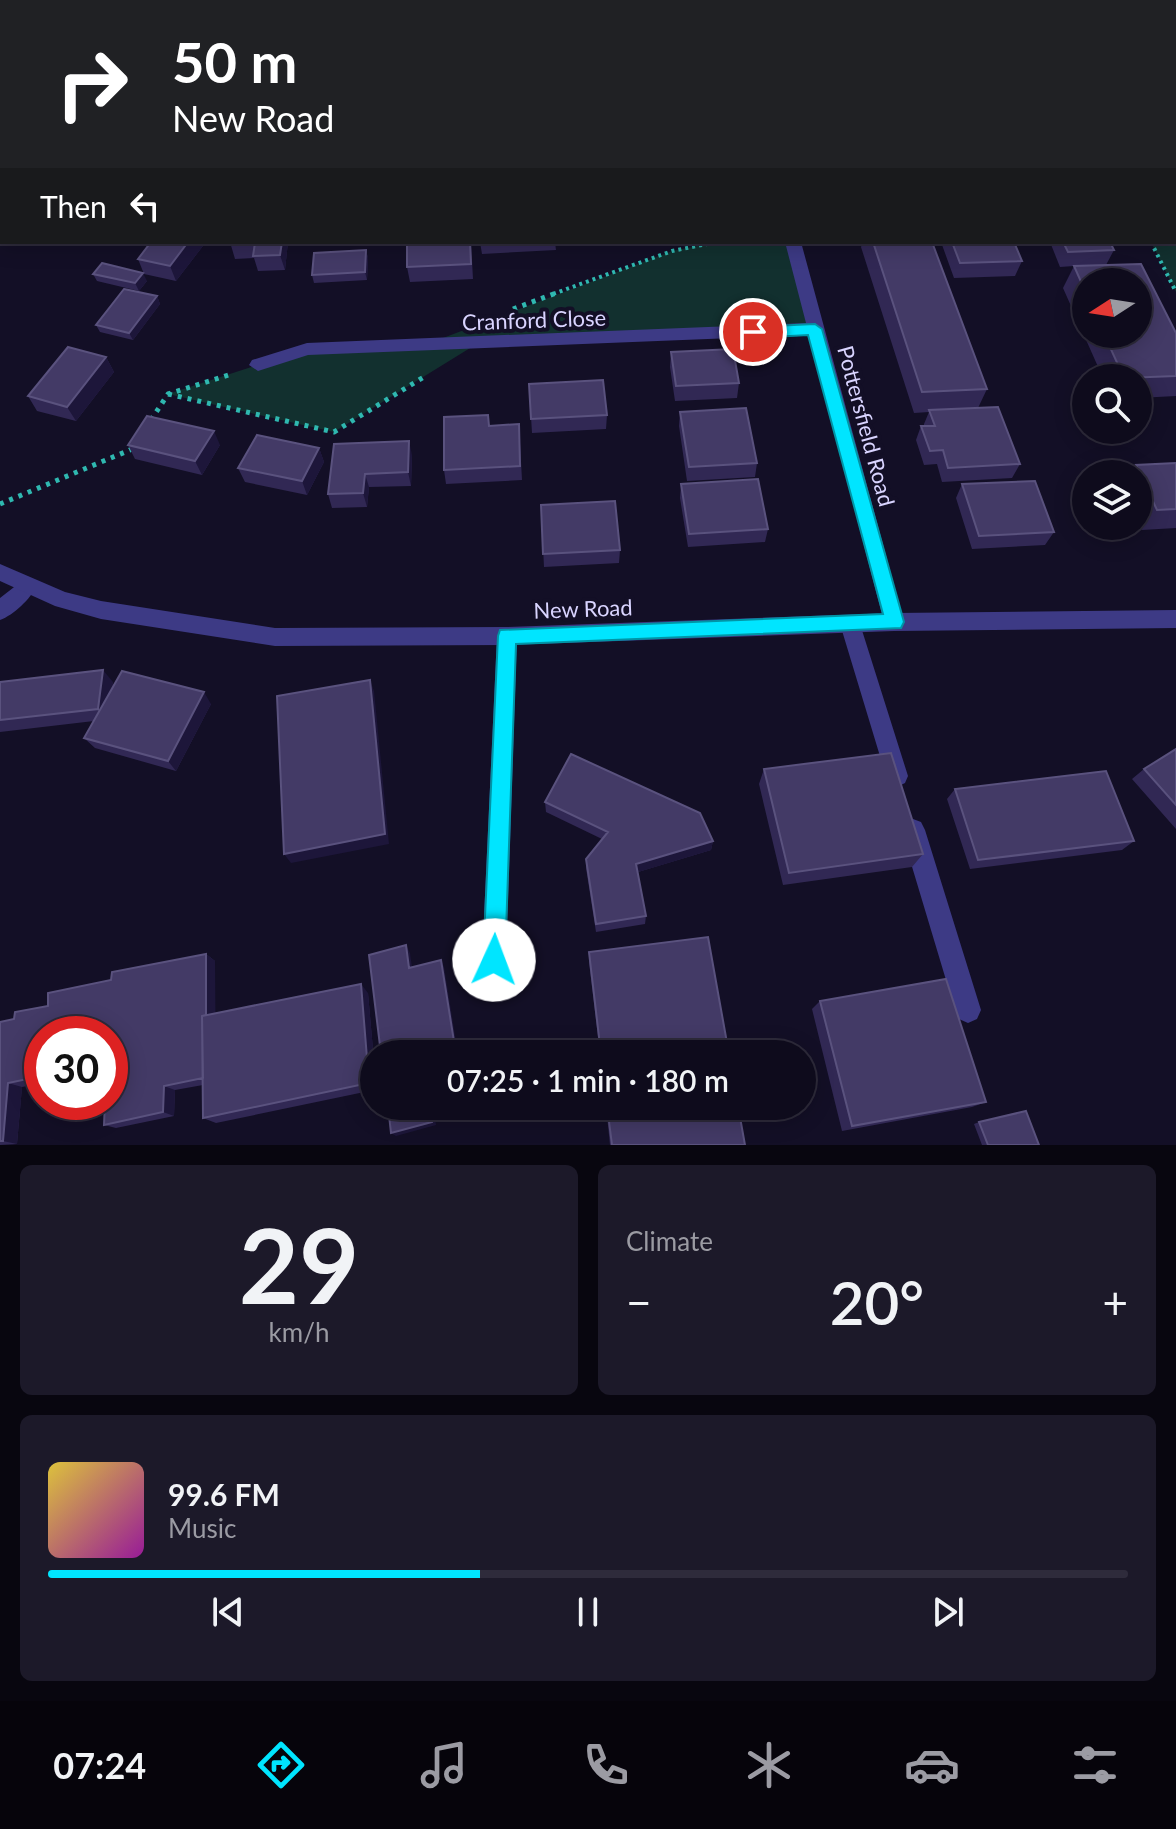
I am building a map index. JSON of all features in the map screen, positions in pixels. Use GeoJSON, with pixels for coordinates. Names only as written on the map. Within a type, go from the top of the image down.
{"type":"FeatureCollection","features":[{"type":"Feature","properties":{"kind":"street","name":"Pottersfield Road"},"geometry":{"type":"LineString","coordinates":[[794,244],[894,622]]}},
{"type":"Feature","properties":{"kind":"street","name":"Cranford Close"},"geometry":{"type":"LineString","coordinates":[[258,365],[307,349],[475,345],[815,329]]}},
{"type":"Feature","properties":{"kind":"street","name":"New Road"},"geometry":{"type":"LineString","coordinates":[[0,572],[27,586],[101,610],[275,637],[507,636],[894,622],[1176,619]]}},
{"type":"Feature","properties":{"kind":"street"},"geometry":{"type":"LineString","coordinates":[[0,611],[27,586]]}},
{"type":"Feature","properties":{"kind":"street"},"geometry":{"type":"LineString","coordinates":[[850,624],[968,1010]]}},
{"type":"Feature","properties":{"kind":"street"},"geometry":{"type":"LineString","coordinates":[[494,960],[507,636]]}},
{"type":"Feature","properties":{"kind":"path"},"geometry":{"type":"LineString","coordinates":[[505,313],[672,251],[707,244]]}},
{"type":"Feature","properties":{"kind":"path"},"geometry":{"type":"LineString","coordinates":[[1152,244],[1176,292]]}},
{"type":"Feature","properties":{"kind":"path"},"geometry":{"type":"LineString","coordinates":[[168,394],[334,432],[475,345]]}},
{"type":"Feature","properties":{"kind":"path"},"geometry":{"type":"LineString","coordinates":[[145,428],[168,394],[258,365]]}},
{"type":"Feature","properties":{"kind":"path"},"geometry":{"type":"LineString","coordinates":[[0,504],[130,450],[138,439]]}},
{"type":"Feature","properties":{"kind":"green space"},"geometry":{"type":"Polygon","coordinates":[[[707,244],[793,244],[815,329],[475,345],[334,432],[168,394],[307,349],[422,346],[672,251],[707,244]]]}},
{"type":"Feature","properties":{"kind":"green space"},"geometry":{"type":"Polygon","coordinates":[[[1152,244],[1176,244],[1176,292],[1152,244]]]}},
{"type":"Feature","properties":{"kind":"building"},"geometry":{"type":"Polygon","coordinates":[[[149,244],[186,244],[170,266],[138,259],[149,244]]]}},
{"type":"Feature","properties":{"kind":"building"},"geometry":{"type":"Polygon","coordinates":[[[255,244],[282,244],[280,255],[253,256],[255,244]]]}},
{"type":"Feature","properties":{"kind":"building"},"geometry":{"type":"Polygon","coordinates":[[[407,244],[470,244],[471,264],[407,267],[407,244]]]}},
{"type":"Feature","properties":{"kind":"building"},"geometry":{"type":"Polygon","coordinates":[[[874,244],[933,244],[987,389],[922,392],[874,244]]]}},
{"type":"Feature","properties":{"kind":"building"},"geometry":{"type":"Polygon","coordinates":[[[953,244],[1015,244],[1022,261],[960,263],[953,244]]]}},
{"type":"Feature","properties":{"kind":"building"},"geometry":{"type":"Polygon","coordinates":[[[1064,244],[1111,244],[1114,250],[1068,252],[1064,244]]]}},
{"type":"Feature","properties":{"kind":"building"},"geometry":{"type":"Polygon","coordinates":[[[366,250],[365,272],[312,275],[314,253],[366,250]]]}},
{"type":"Feature","properties":{"kind":"building"},"geometry":{"type":"Polygon","coordinates":[[[102,263],[143,273],[135,283],[93,274],[102,263]]]}},
{"type":"Feature","properties":{"kind":"building"},"geometry":{"type":"Polygon","coordinates":[[[1141,264],[1143,268],[1075,268],[1141,264]]]}},
{"type":"Feature","properties":{"kind":"building"},"geometry":{"type":"Polygon","coordinates":[[[1152,286],[1176,333],[1176,376],[1152,377],[1152,364],[1118,364],[1110,348],[1152,348],[1152,286]]]}},
{"type":"Feature","properties":{"kind":"building"},"geometry":{"type":"Polygon","coordinates":[[[124,289],[157,296],[129,333],[96,325],[124,289]]]}},
{"type":"Feature","properties":{"kind":"building"},"geometry":{"type":"Polygon","coordinates":[[[68,347],[106,357],[67,407],[28,396],[68,347]]]}},
{"type":"Feature","properties":{"kind":"building"},"geometry":{"type":"Polygon","coordinates":[[[733,349],[739,383],[676,386],[671,352],[733,349]]]}},
{"type":"Feature","properties":{"kind":"building"},"geometry":{"type":"Polygon","coordinates":[[[603,380],[607,415],[531,419],[529,384],[603,380]]]}},
{"type":"Feature","properties":{"kind":"building"},"geometry":{"type":"Polygon","coordinates":[[[998,407],[1020,464],[948,468],[943,450],[930,451],[921,426],[935,426],[929,410],[998,407]]]}},
{"type":"Feature","properties":{"kind":"building"},"geometry":{"type":"Polygon","coordinates":[[[746,408],[757,463],[689,467],[680,412],[746,408]]]}},
{"type":"Feature","properties":{"kind":"building"},"geometry":{"type":"Polygon","coordinates":[[[488,415],[489,426],[519,424],[520,466],[444,470],[444,417],[488,415]]]}},
{"type":"Feature","properties":{"kind":"building"},"geometry":{"type":"Polygon","coordinates":[[[147,416],[214,431],[195,461],[128,445],[147,416]]]}},
{"type":"Feature","properties":{"kind":"building"},"geometry":{"type":"Polygon","coordinates":[[[257,435],[319,448],[302,481],[238,468],[257,435]]]}},
{"type":"Feature","properties":{"kind":"building"},"geometry":{"type":"Polygon","coordinates":[[[409,441],[408,472],[365,474],[363,493],[328,494],[334,444],[409,441]]]}},
{"type":"Feature","properties":{"kind":"building"},"geometry":{"type":"Polygon","coordinates":[[[1176,463],[1176,509],[1157,510],[1152,499],[1152,464],[1176,463]]]}},
{"type":"Feature","properties":{"kind":"building"},"geometry":{"type":"Polygon","coordinates":[[[758,479],[768,529],[689,534],[681,484],[758,479]]]}},
{"type":"Feature","properties":{"kind":"building"},"geometry":{"type":"Polygon","coordinates":[[[1035,481],[1054,532],[979,536],[962,484],[1035,481]]]}},
{"type":"Feature","properties":{"kind":"building"},"geometry":{"type":"Polygon","coordinates":[[[615,501],[620,550],[543,554],[541,505],[615,501]]]}},
{"type":"Feature","properties":{"kind":"building"},"geometry":{"type":"Polygon","coordinates":[[[103,670],[98,709],[0,720],[0,682],[103,670]]]}},
{"type":"Feature","properties":{"kind":"building"},"geometry":{"type":"Polygon","coordinates":[[[122,671],[204,692],[168,761],[84,738],[122,671]]]}},
{"type":"Feature","properties":{"kind":"building"},"geometry":{"type":"Polygon","coordinates":[[[370,680],[385,834],[284,854],[277,696],[370,680]]]}},
{"type":"Feature","properties":{"kind":"building"},"geometry":{"type":"Polygon","coordinates":[[[1176,749],[1176,805],[1144,769],[1176,749]]]}},
{"type":"Feature","properties":{"kind":"building"},"geometry":{"type":"Polygon","coordinates":[[[891,753],[923,854],[789,873],[764,769],[891,753]]]}},
{"type":"Feature","properties":{"kind":"building"},"geometry":{"type":"Polygon","coordinates":[[[571,754],[700,813],[713,841],[636,864],[646,916],[596,924],[586,859],[608,832],[545,802],[571,754]]]}},
{"type":"Feature","properties":{"kind":"building"},"geometry":{"type":"Polygon","coordinates":[[[1106,771],[1134,841],[978,860],[955,789],[1106,771]]]}},
{"type":"Feature","properties":{"kind":"building"},"geometry":{"type":"Polygon","coordinates":[[[708,937],[726,1040],[599,1040],[589,952],[708,937]]]}},
{"type":"Feature","properties":{"kind":"building"},"geometry":{"type":"Polygon","coordinates":[[[406,945],[409,968],[441,960],[454,1040],[379,1040],[369,955],[406,945]]]}},
{"type":"Feature","properties":{"kind":"building"},"geometry":{"type":"Polygon","coordinates":[[[206,954],[206,1015],[202,1016],[203,1078],[164,1086],[163,1112],[128,1120],[128,1016],[24,1016],[24,1080],[8,1083],[3,1141],[0,1141],[0,1022],[14,1019],[15,1012],[48,1006],[48,993],[111,980],[112,972],[206,954]]]}},
{"type":"Feature","properties":{"kind":"building"},"geometry":{"type":"Polygon","coordinates":[[[946,979],[986,1102],[852,1126],[820,1001],[946,979]]]}},
{"type":"Feature","properties":{"kind":"building"},"geometry":{"type":"Polygon","coordinates":[[[361,984],[366,1040],[360,1040],[360,1085],[203,1118],[202,1016],[361,984]]]}},
{"type":"Feature","properties":{"kind":"building"},"geometry":{"type":"Polygon","coordinates":[[[1026,1111],[1039,1145],[988,1145],[979,1122],[1026,1111]]]}},
{"type":"Feature","properties":{"kind":"building"},"geometry":{"type":"Polygon","coordinates":[[[104,1120],[127,1120],[104,1125],[104,1120]]]}},
{"type":"Feature","properties":{"kind":"building"},"geometry":{"type":"Polygon","coordinates":[[[390,1120],[432,1120],[432,1122],[391,1133],[390,1120]]]}},
{"type":"Feature","properties":{"kind":"building"},"geometry":{"type":"Polygon","coordinates":[[[609,1120],[741,1120],[745,1145],[612,1145],[609,1120]]]}},
{"type":"Feature","properties":{"kind":"route"},"geometry":{"type":"LineString","coordinates":[[494,960],[507,636],[894,622],[815,329],[753,332]]}}]}
